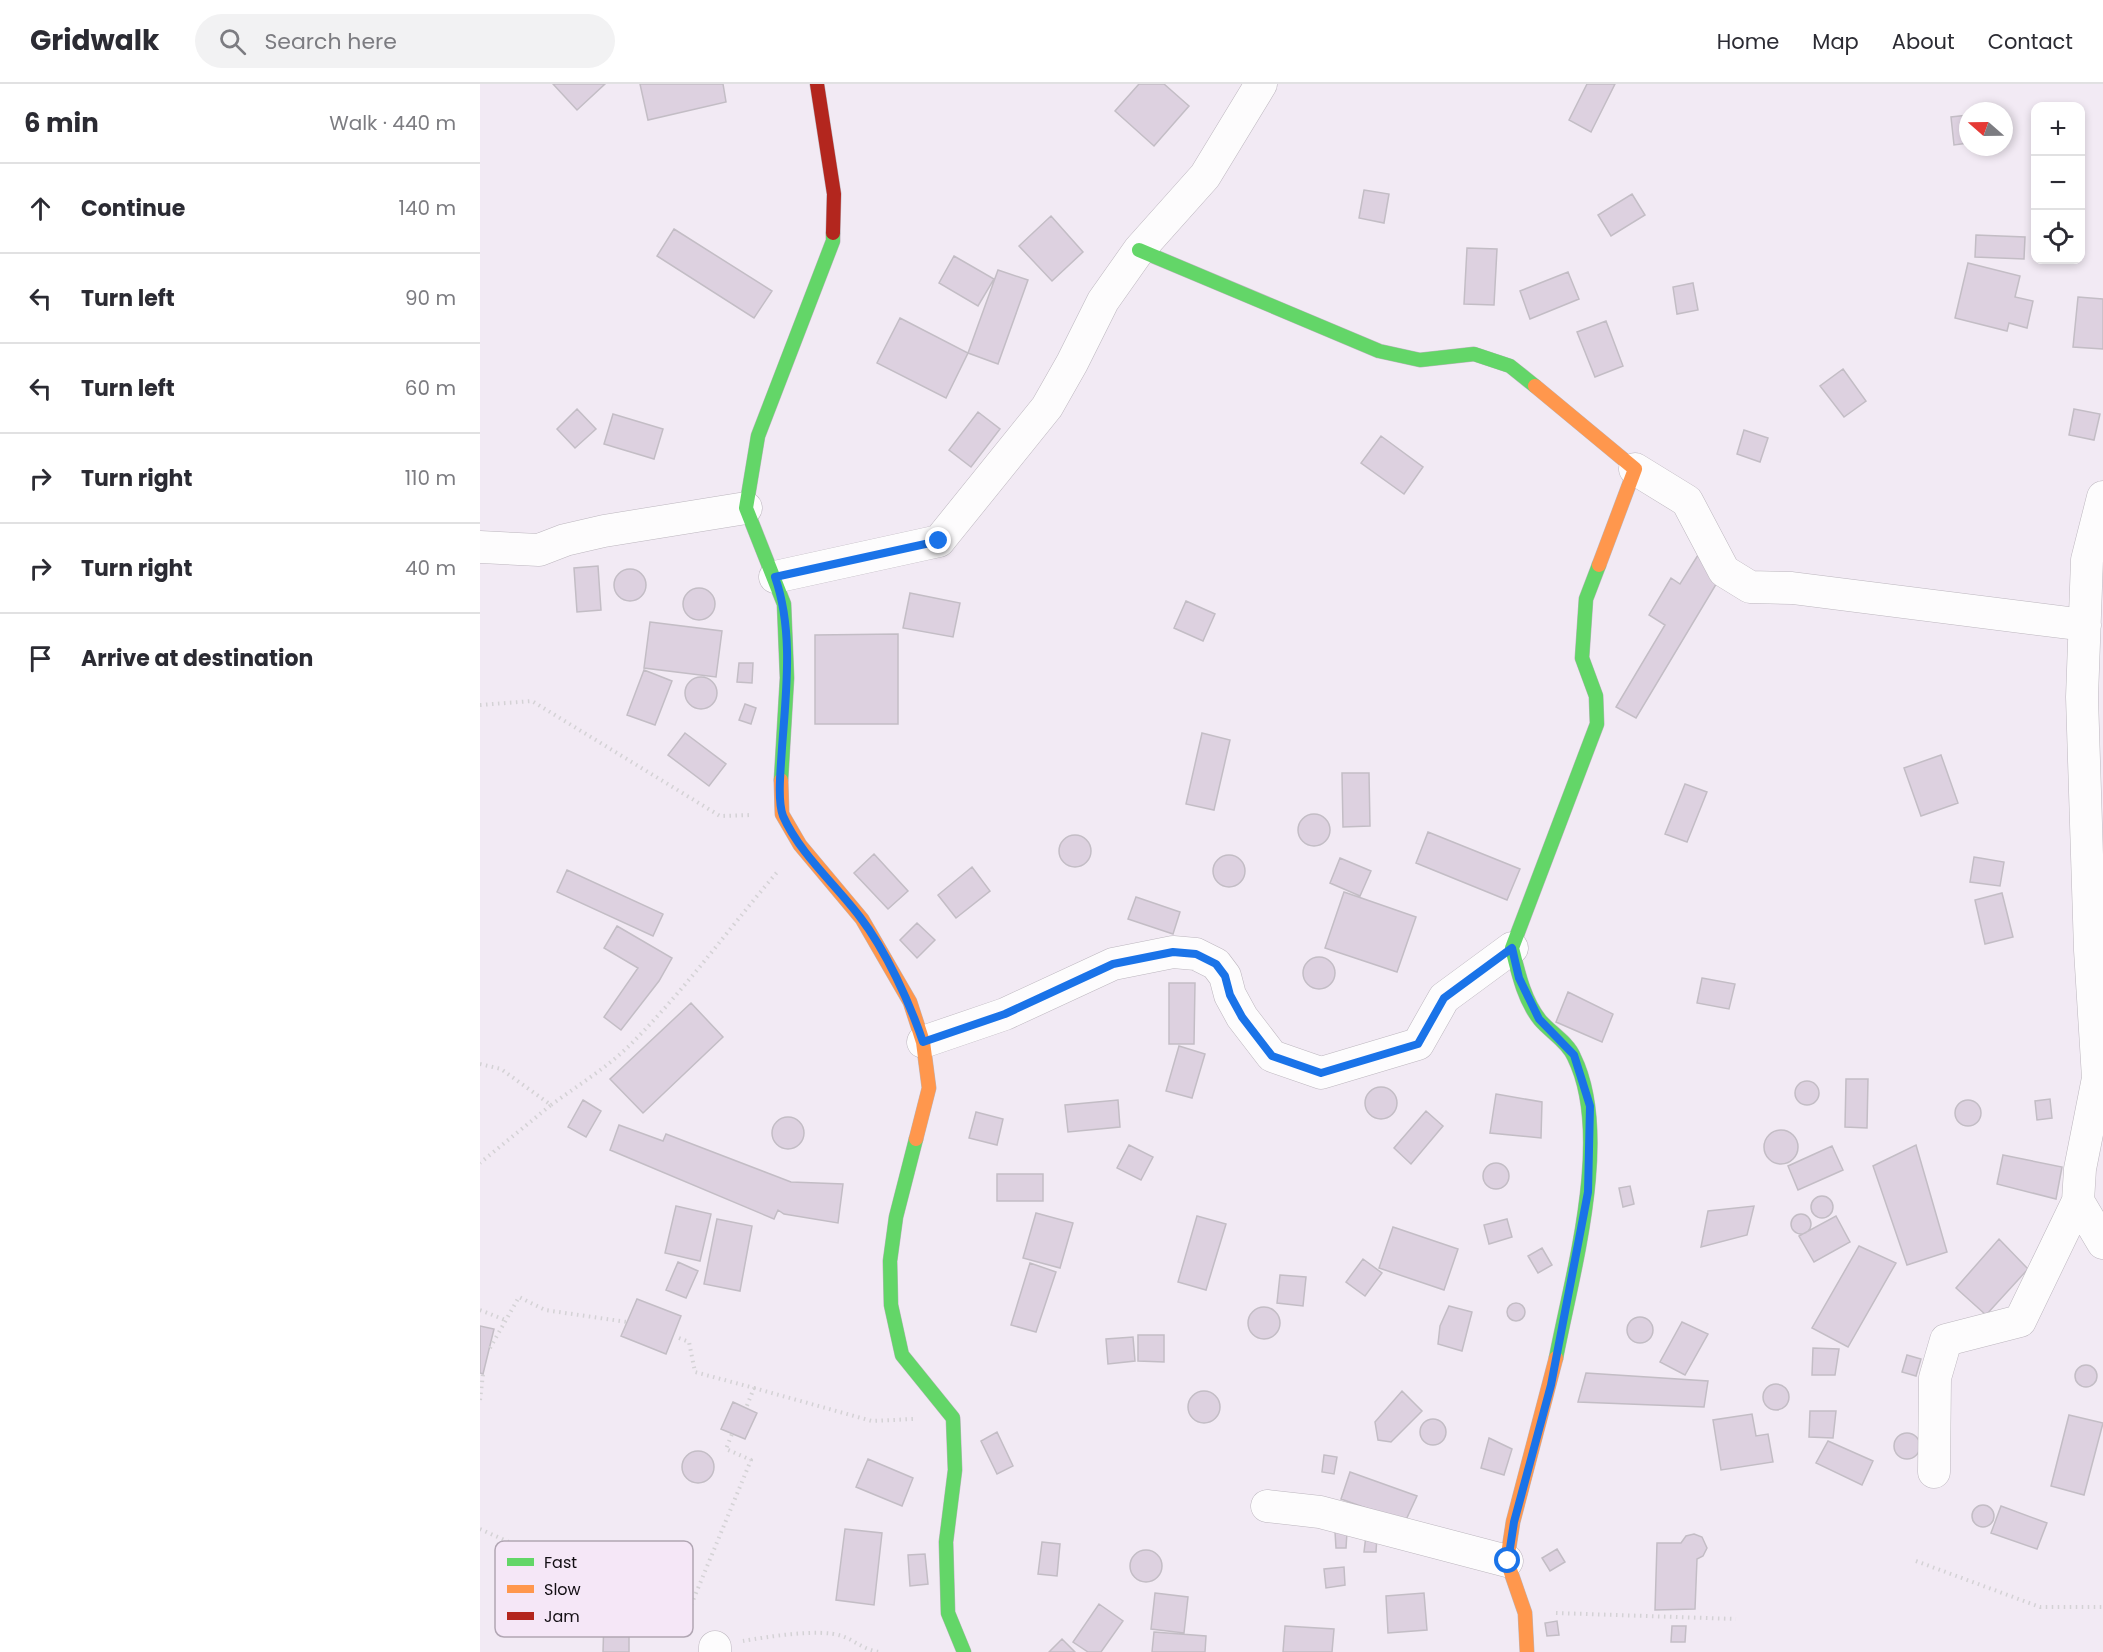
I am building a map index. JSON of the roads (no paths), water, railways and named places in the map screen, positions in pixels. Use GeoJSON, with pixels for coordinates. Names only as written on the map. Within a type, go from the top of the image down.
{"type":"FeatureCollection","features":[{"type":"Feature","properties":{"kind":"street"},"geometry":{"type":"LineString","coordinates":[[817,84],[834,195],[833,241],[758,436],[746,508],[784,604],[786,657],[781,778],[782,814],[800,845],[862,919],[910,1002],[923,1042],[928,1088],[896,1217],[890,1261],[891,1305],[902,1355],[953,1418],[955,1470],[946,1542],[948,1613],[964,1652]]}},
{"type":"Feature","properties":{"kind":"street"},"geometry":{"type":"LineString","coordinates":[[775,577],[939,541],[1047,407],[1103,301],[1139,250],[1205,176],[1261,84]]}},
{"type":"Feature","properties":{"kind":"street"},"geometry":{"type":"LineString","coordinates":[[1139,250],[1379,351],[1420,360],[1474,354],[1510,366],[1635,469],[1687,501],[1724,571],[1750,586],[1791,588],[2085,625]]}},
{"type":"Feature","properties":{"kind":"street"},"geometry":{"type":"LineString","coordinates":[[923,1042],[1005,1014],[1113,964],[1173,952],[1196,954],[1216,964],[1225,976],[1230,995],[1242,1017],[1272,1056],[1321,1073],[1418,1044],[1444,998],[1512,948],[1597,724],[1596,696],[1582,658],[1586,599],[1635,469]]}},
{"type":"Feature","properties":{"kind":"street"},"geometry":{"type":"LineString","coordinates":[[1934,1472],[1935,1378],[1947,1340],[2020,1321],[2078,1201],[2080,1169],[2098,1078],[2090,950],[2082,697],[2087,560],[2103,497]]}},
{"type":"Feature","properties":{"kind":"street"},"geometry":{"type":"LineString","coordinates":[[480,547],[539,550],[565,540],[604,531],[746,508]]}},
{"type":"Feature","properties":{"kind":"street"},"geometry":{"type":"LineString","coordinates":[[1512,948],[1519,978],[1539,1019],[1574,1055],[1590,1106],[1588,1192],[1551,1385],[1514,1522],[1508,1561],[1525,1612],[1527,1652]]}},
{"type":"Feature","properties":{"kind":"street"},"geometry":{"type":"LineString","coordinates":[[2078,1201],[2103,1243]]}},
{"type":"Feature","properties":{"kind":"street"},"geometry":{"type":"LineString","coordinates":[[1267,1506],[1320,1512],[1508,1561]]}}]}
